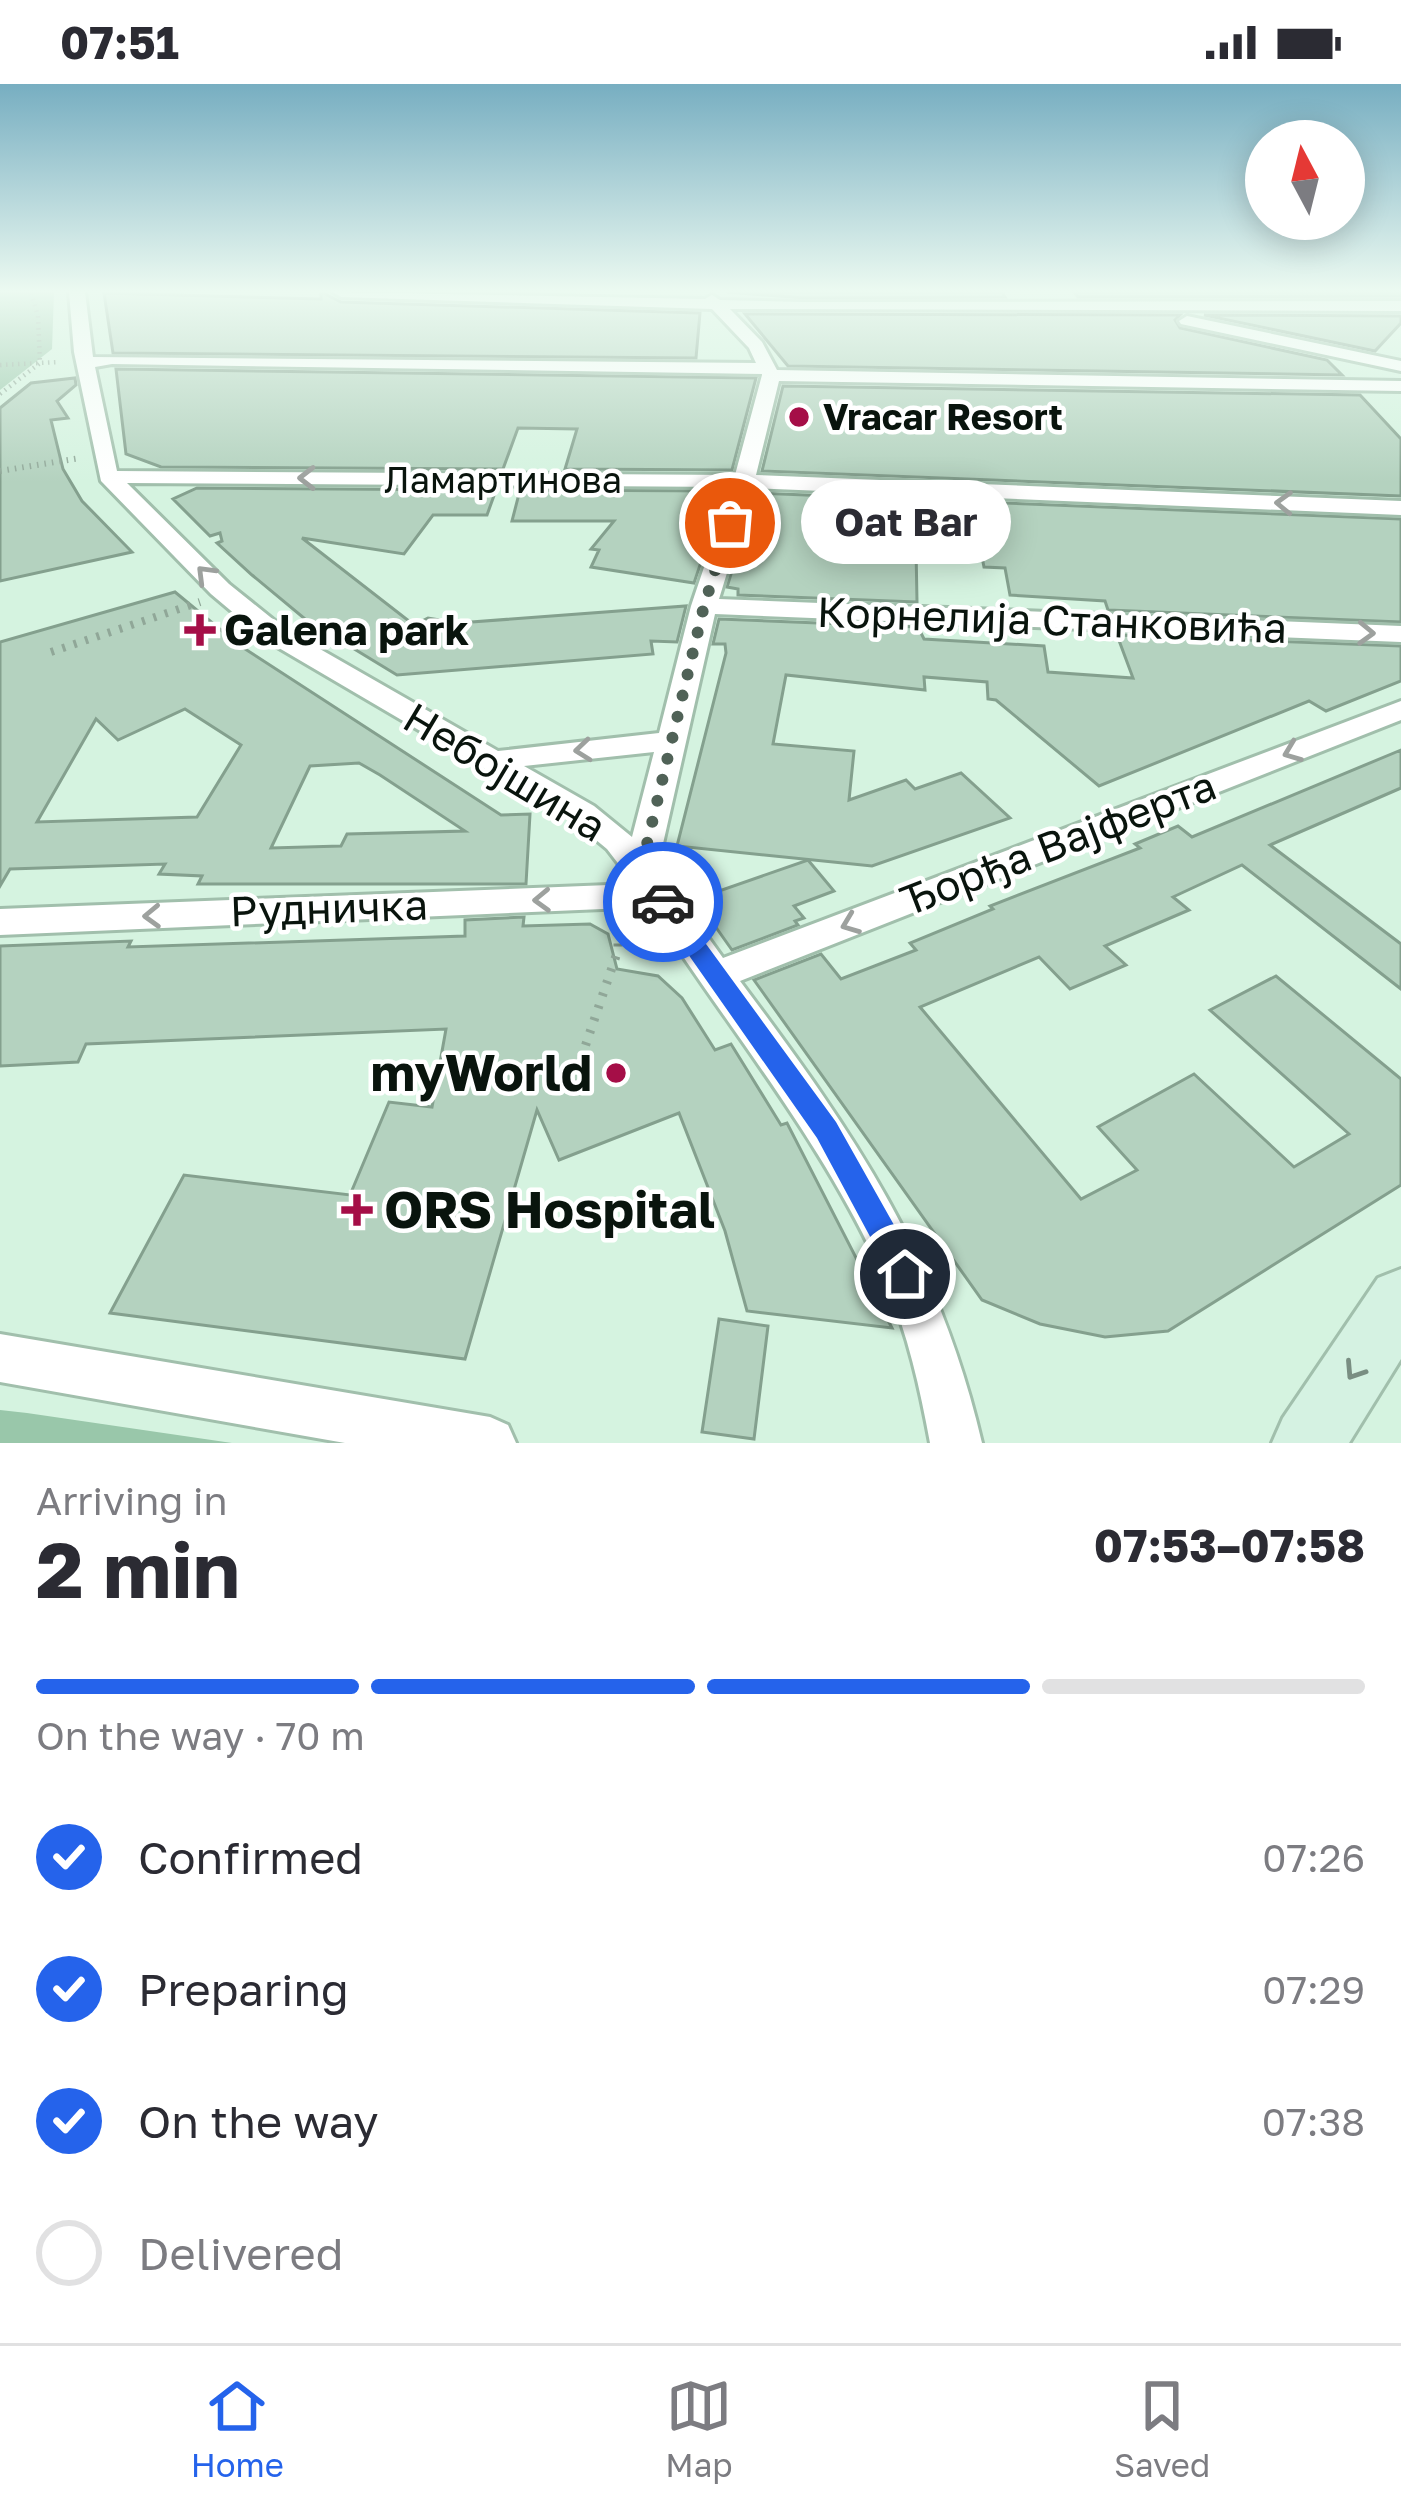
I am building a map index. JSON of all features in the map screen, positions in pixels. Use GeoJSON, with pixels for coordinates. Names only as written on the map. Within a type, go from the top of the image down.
{"type":"FeatureCollection","features":[{"type":"Feature","properties":{"kind":"main road"},"geometry":{"type":"LineString","coordinates":[[1308,1443],[1401,1300]]}},
{"type":"Feature","properties":{"kind":"street"},"geometry":{"type":"LineString","coordinates":[[75,355],[108,477]]}},
{"type":"Feature","properties":{"kind":"street"},"geometry":{"type":"LineString","coordinates":[[652,885],[646,848],[704,606],[743,481],[770,372],[761,355]]}},
{"type":"Feature","properties":{"kind":"street"},"geometry":{"type":"LineString","coordinates":[[1346,355],[1401,367]]}},
{"type":"Feature","properties":{"kind":"street"},"geometry":{"type":"LineString","coordinates":[[75,362],[112,359],[1401,386]]}},
{"type":"Feature","properties":{"kind":"street","name":"Ламартинова"},"geometry":{"type":"LineString","coordinates":[[108,477],[743,481],[1401,508]]}},
{"type":"Feature","properties":{"kind":"street","name":"Небојшина"},"geometry":{"type":"LineString","coordinates":[[108,477],[220,589],[277,635],[496,760],[583,813],[618,841],[826,1130],[880,1222],[925,1321],[956,1443]]}},
{"type":"Feature","properties":{"kind":"street","name":"Корнелија Станковића"},"geometry":{"type":"LineString","coordinates":[[704,606],[1401,634]]}},
{"type":"Feature","properties":{"kind":"street","name":"Ђорђа Вајферта"},"geometry":{"type":"LineString","coordinates":[[715,976],[1401,710]]}},
{"type":"Feature","properties":{"kind":"street"},"geometry":{"type":"LineString","coordinates":[[496,760],[671,741]]}},
{"type":"Feature","properties":{"kind":"street","name":"Рудничка"},"geometry":{"type":"LineString","coordinates":[[0,922],[652,885]]}},
{"type":"Feature","properties":{"kind":"street"},"geometry":{"type":"LineString","coordinates":[[0,1358],[490,1443]]}},
{"type":"Feature","properties":{"kind":"path"},"geometry":{"type":"LineString","coordinates":[[40,355],[40,364]]}},
{"type":"Feature","properties":{"kind":"path"},"geometry":{"type":"LineString","coordinates":[[0,365],[75,362]]}},
{"type":"Feature","properties":{"kind":"path"},"geometry":{"type":"LineString","coordinates":[[0,394],[40,364]]}},
{"type":"Feature","properties":{"kind":"path"},"geometry":{"type":"LineString","coordinates":[[0,470],[80,458]]}},
{"type":"Feature","properties":{"kind":"path"},"geometry":{"type":"LineString","coordinates":[[51,652],[208,600]]}},
{"type":"Feature","properties":{"kind":"path"},"geometry":{"type":"LineString","coordinates":[[573,1082],[618,950],[616,904]]}},
{"type":"Feature","properties":{"kind":"green space"},"geometry":{"type":"Polygon","coordinates":[[[0,355],[44,355],[0,390],[0,355]]]}},
{"type":"Feature","properties":{"kind":"green space"},"geometry":{"type":"Polygon","coordinates":[[[0,1410],[27,1413],[232,1443],[0,1443],[0,1410]]]}},
{"type":"Feature","properties":{"kind":"building"},"geometry":{"type":"Polygon","coordinates":[[[395,355],[696,355],[696,358],[395,355]]]}},
{"type":"Feature","properties":{"kind":"building"},"geometry":{"type":"Polygon","coordinates":[[[779,355],[1306,355],[1327,360],[1342,375],[788,366],[779,355]]]}},
{"type":"Feature","properties":{"kind":"building"},"geometry":{"type":"Polygon","coordinates":[[[116,369],[756,378],[732,470],[565,469],[577,429],[518,428],[503,469],[161,467],[126,454],[116,369]]]}},
{"type":"Feature","properties":{"kind":"building"},"geometry":{"type":"Polygon","coordinates":[[[75,378],[76,385],[57,401],[68,418],[51,420],[63,469],[82,501],[132,552],[0,581],[0,408],[31,383],[75,378]]]}},
{"type":"Feature","properties":{"kind":"building"},"geometry":{"type":"Polygon","coordinates":[[[783,386],[1360,395],[1401,439],[1401,496],[762,471],[783,386]]]}},
{"type":"Feature","properties":{"kind":"building"},"geometry":{"type":"Polygon","coordinates":[[[197,488],[496,490],[487,515],[433,515],[404,554],[302,538],[414,625],[428,618],[458,623],[686,606],[677,642],[651,641],[653,654],[397,675],[305,619],[217,543],[222,541],[220,533],[210,536],[173,499],[197,488]]]}},
{"type":"Feature","properties":{"kind":"building"},"geometry":{"type":"Polygon","coordinates":[[[520,490],[725,491],[694,583],[591,567],[599,550],[591,549],[614,521],[512,521],[520,490]]]}},
{"type":"Feature","properties":{"kind":"building"},"geometry":{"type":"Polygon","coordinates":[[[756,493],[1401,519],[1401,622],[1108,610],[1105,601],[1010,595],[1005,568],[984,567],[981,552],[916,548],[917,602],[738,595],[738,589],[727,587],[756,493]]]}},
{"type":"Feature","properties":{"kind":"building"},"geometry":{"type":"Polygon","coordinates":[[[175,592],[239,645],[501,815],[530,814],[526,884],[198,884],[202,876],[159,874],[165,864],[10,869],[0,886],[0,642],[175,592]],[[185,709],[118,740],[96,719],[37,822],[197,817],[241,745],[185,709]],[[359,763],[310,766],[271,848],[341,846],[347,834],[465,831],[380,775],[359,763]]]}},
{"type":"Feature","properties":{"kind":"building"},"geometry":{"type":"Polygon","coordinates":[[[719,619],[918,627],[924,639],[1044,646],[1048,672],[1133,678],[1117,635],[1401,646],[1401,681],[1326,711],[1309,701],[1099,786],[996,700],[988,699],[987,682],[924,677],[925,690],[786,675],[773,744],[854,751],[849,800],[906,780],[915,789],[961,773],[1010,818],[872,866],[677,846],[726,653],[725,644],[713,644],[719,619]]]}},
{"type":"Feature","properties":{"kind":"building"},"geometry":{"type":"Polygon","coordinates":[[[1401,750],[1401,788],[1270,845],[1401,944],[1401,989],[1242,865],[1173,897],[1189,910],[1105,946],[1126,965],[1070,989],[1039,957],[920,1007],[1081,1199],[1137,1170],[1098,1127],[1194,1074],[1294,1167],[1349,1134],[1210,1010],[1276,976],[1401,1079],[1401,1185],[1168,1331],[1105,1337],[1040,1324],[982,1300],[754,980],[821,954],[841,979],[916,950],[910,943],[993,909],[990,906],[1140,848],[1135,844],[1178,826],[1192,837],[1401,750]]]}},
{"type":"Feature","properties":{"kind":"building"},"geometry":{"type":"Polygon","coordinates":[[[808,860],[834,891],[794,906],[804,918],[795,921],[798,925],[732,950],[696,899],[808,860]]]}},
{"type":"Feature","properties":{"kind":"building"},"geometry":{"type":"Polygon","coordinates":[[[524,917],[523,926],[590,924],[608,934],[617,969],[658,976],[682,998],[715,1050],[731,1044],[781,1125],[787,1123],[892,1328],[747,1311],[725,1231],[679,1113],[559,1160],[537,1110],[465,1359],[110,1313],[184,1175],[350,1195],[389,1102],[432,1107],[446,1029],[86,1044],[78,1062],[0,1066],[0,946],[131,941],[128,947],[465,936],[465,920],[524,917]]]}},
{"type":"Feature","properties":{"kind":"building"},"geometry":{"type":"Polygon","coordinates":[[[719,1319],[768,1326],[754,1439],[702,1432],[719,1319]]]}},
{"type":"Feature","properties":{"kind":"way so far"},"geometry":{"type":"LineString","coordinates":[[663,902],[645,874],[646,848],[704,606],[730,523]]}},
{"type":"Feature","properties":{"kind":"place","name":"Vracar Resort"},"geometry":{"type":"Point","coordinates":[799,417]}},
{"type":"Feature","properties":{"kind":"place","name":"Oat Bar"},"geometry":{"type":"Point","coordinates":[730,523]}},
{"type":"Feature","properties":{"kind":"place","name":"Galena park"},"geometry":{"type":"Point","coordinates":[200,630]}},
{"type":"Feature","properties":{"kind":"place","name":"myWorld"},"geometry":{"type":"Point","coordinates":[616,1073]}},
{"type":"Feature","properties":{"kind":"place","name":"ORS Hospital"},"geometry":{"type":"Point","coordinates":[357,1210]}},
{"type":"Feature","properties":{"kind":"route"},"geometry":{"type":"LineString","coordinates":[[663,902],[826,1130],[905,1274]]}}]}
